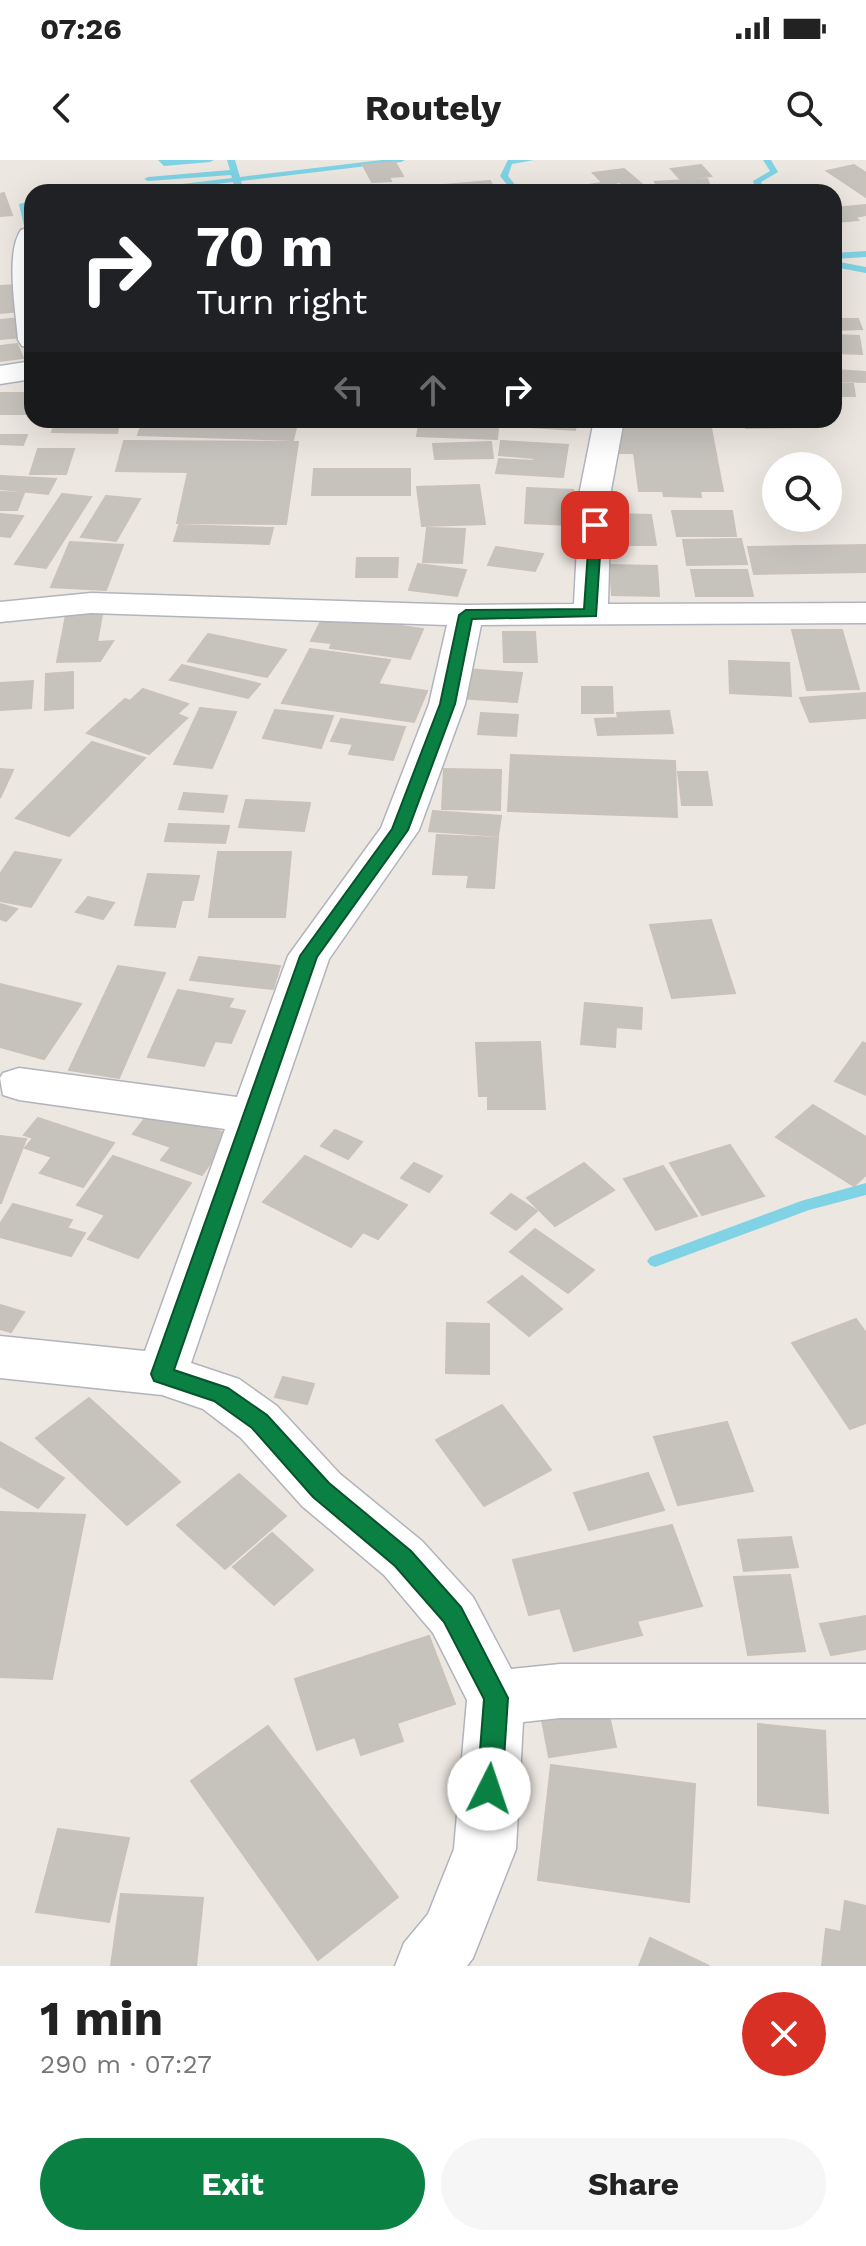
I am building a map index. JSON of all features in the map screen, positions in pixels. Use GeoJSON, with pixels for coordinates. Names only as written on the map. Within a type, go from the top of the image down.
{"type":"FeatureCollection","features":[{"type":"Feature","properties":{"kind":"street"},"geometry":{"type":"LineString","coordinates":[[24,247],[13,269],[24,310]]}},
{"type":"Feature","properties":{"kind":"street"},"geometry":{"type":"LineString","coordinates":[[0,375],[24,371]]}},
{"type":"Feature","properties":{"kind":"street"},"geometry":{"type":"LineString","coordinates":[[591,613],[597,495],[606,428]]}},
{"type":"Feature","properties":{"kind":"street"},"geometry":{"type":"LineString","coordinates":[[0,612],[91,603],[466,615],[866,613]]}},
{"type":"Feature","properties":{"kind":"street"},"geometry":{"type":"LineString","coordinates":[[162,1374],[309,956],[400,830],[447,704],[466,615]]}},
{"type":"Feature","properties":{"kind":"street"},"geometry":{"type":"LineString","coordinates":[[19,1084],[253,1116]]}},
{"type":"Feature","properties":{"kind":"street"},"geometry":{"type":"LineString","coordinates":[[0,1357],[162,1374],[221,1394],[259,1422],[321,1490],[403,1558],[453,1615],[496,1698],[485,1849],[451,1936],[427,1966]]}},
{"type":"Feature","properties":{"kind":"street"},"geometry":{"type":"LineString","coordinates":[[496,1698],[560,1691],[866,1691]]}},
{"type":"Feature","properties":{"kind":"building"},"geometry":{"type":"Polygon","coordinates":[[[395,162],[403,176],[389,177],[391,181],[372,182],[363,165],[395,162]]]}},
{"type":"Feature","properties":{"kind":"building"},"geometry":{"type":"Polygon","coordinates":[[[701,165],[711,176],[681,180],[671,169],[701,165]]]}},
{"type":"Feature","properties":{"kind":"building"},"geometry":{"type":"Polygon","coordinates":[[[854,165],[866,173],[866,197],[827,171],[854,165]]]}},
{"type":"Feature","properties":{"kind":"building"},"geometry":{"type":"Polygon","coordinates":[[[624,169],[642,184],[604,184],[593,173],[624,169]]]}},
{"type":"Feature","properties":{"kind":"building"},"geometry":{"type":"Polygon","coordinates":[[[707,179],[709,184],[656,184],[707,179]]]}},
{"type":"Feature","properties":{"kind":"building"},"geometry":{"type":"Polygon","coordinates":[[[490,181],[492,184],[454,184],[490,181]]]}},
{"type":"Feature","properties":{"kind":"building"},"geometry":{"type":"Polygon","coordinates":[[[4,193],[12,215],[0,216],[0,194],[4,193]]]}},
{"type":"Feature","properties":{"kind":"building"},"geometry":{"type":"Polygon","coordinates":[[[866,205],[866,215],[855,217],[858,220],[842,222],[842,207],[866,205]]]}},
{"type":"Feature","properties":{"kind":"building"},"geometry":{"type":"Polygon","coordinates":[[[16,285],[21,311],[0,313],[0,286],[16,285]]]}},
{"type":"Feature","properties":{"kind":"building"},"geometry":{"type":"Polygon","coordinates":[[[21,318],[22,337],[0,339],[0,320],[21,318]]]}},
{"type":"Feature","properties":{"kind":"building"},"geometry":{"type":"Polygon","coordinates":[[[842,319],[858,319],[862,329],[842,330],[842,319]]]}},
{"type":"Feature","properties":{"kind":"building"},"geometry":{"type":"Polygon","coordinates":[[[842,335],[859,336],[862,354],[842,353],[842,335]]]}},
{"type":"Feature","properties":{"kind":"building"},"geometry":{"type":"Polygon","coordinates":[[[17,344],[23,358],[0,361],[0,346],[17,344]]]}},
{"type":"Feature","properties":{"kind":"building"},"geometry":{"type":"Polygon","coordinates":[[[842,370],[866,372],[866,382],[842,381],[842,370]]]}},
{"type":"Feature","properties":{"kind":"building"},"geometry":{"type":"Polygon","coordinates":[[[842,383],[853,384],[855,396],[842,396],[842,383]]]}},
{"type":"Feature","properties":{"kind":"building"},"geometry":{"type":"Polygon","coordinates":[[[0,393],[24,393],[24,414],[0,414],[0,393]]]}},
{"type":"Feature","properties":{"kind":"building"},"geometry":{"type":"Polygon","coordinates":[[[53,428],[118,428],[117,433],[52,432],[53,428]]]}},
{"type":"Feature","properties":{"kind":"building"},"geometry":{"type":"Polygon","coordinates":[[[140,428],[296,428],[293,440],[138,435],[140,428]]]}},
{"type":"Feature","properties":{"kind":"building"},"geometry":{"type":"Polygon","coordinates":[[[418,428],[498,428],[497,439],[417,436],[418,428]]]}},
{"type":"Feature","properties":{"kind":"building"},"geometry":{"type":"Polygon","coordinates":[[[610,428],[711,428],[723,491],[700,491],[701,497],[664,496],[663,491],[639,491],[634,453],[613,453],[610,428]]]}},
{"type":"Feature","properties":{"kind":"building"},"geometry":{"type":"Polygon","coordinates":[[[0,435],[27,435],[23,445],[0,444],[0,435]]]}},
{"type":"Feature","properties":{"kind":"building"},"geometry":{"type":"Polygon","coordinates":[[[124,441],[298,442],[286,524],[177,523],[188,472],[116,471],[124,441]]]}},
{"type":"Feature","properties":{"kind":"building"},"geometry":{"type":"Polygon","coordinates":[[[501,441],[568,445],[563,477],[496,473],[499,459],[534,461],[534,458],[499,455],[501,441]]]}},
{"type":"Feature","properties":{"kind":"building"},"geometry":{"type":"Polygon","coordinates":[[[491,442],[493,458],[435,459],[433,444],[491,442]]]}},
{"type":"Feature","properties":{"kind":"building"},"geometry":{"type":"Polygon","coordinates":[[[38,449],[74,449],[66,474],[30,474],[38,449]]]}},
{"type":"Feature","properties":{"kind":"building"},"geometry":{"type":"Polygon","coordinates":[[[314,469],[410,469],[410,495],[312,495],[314,469]]]}},
{"type":"Feature","properties":{"kind":"building"},"geometry":{"type":"Polygon","coordinates":[[[1,476],[56,479],[48,494],[0,489],[1,476]]]}},
{"type":"Feature","properties":{"kind":"building"},"geometry":{"type":"Polygon","coordinates":[[[479,485],[485,524],[422,526],[417,487],[479,485]]]}},
{"type":"Feature","properties":{"kind":"building"},"geometry":{"type":"Polygon","coordinates":[[[527,488],[573,490],[572,525],[525,523],[527,488]]]}},
{"type":"Feature","properties":{"kind":"building"},"geometry":{"type":"Polygon","coordinates":[[[0,492],[24,493],[17,510],[0,510],[0,492]]]}},
{"type":"Feature","properties":{"kind":"building"},"geometry":{"type":"Polygon","coordinates":[[[62,494],[91,497],[46,568],[15,564],[62,494]]]}},
{"type":"Feature","properties":{"kind":"building"},"geometry":{"type":"Polygon","coordinates":[[[106,496],[140,499],[116,541],[81,537],[106,496]]]}},
{"type":"Feature","properties":{"kind":"building"},"geometry":{"type":"Polygon","coordinates":[[[672,511],[732,511],[736,536],[677,536],[672,511]]]}},
{"type":"Feature","properties":{"kind":"building"},"geometry":{"type":"Polygon","coordinates":[[[0,514],[23,516],[10,537],[0,536],[0,514]]]}},
{"type":"Feature","properties":{"kind":"building"},"geometry":{"type":"Polygon","coordinates":[[[607,514],[651,515],[656,545],[611,545],[607,514]]]}},
{"type":"Feature","properties":{"kind":"building"},"geometry":{"type":"Polygon","coordinates":[[[179,525],[273,528],[269,544],[174,541],[179,525]]]}},
{"type":"Feature","properties":{"kind":"building"},"geometry":{"type":"Polygon","coordinates":[[[427,528],[465,529],[462,563],[423,562],[427,528]]]}},
{"type":"Feature","properties":{"kind":"building"},"geometry":{"type":"Polygon","coordinates":[[[741,539],[747,564],[687,565],[683,540],[741,539]]]}},
{"type":"Feature","properties":{"kind":"building"},"geometry":{"type":"Polygon","coordinates":[[[70,542],[123,545],[106,590],[51,587],[70,542]]]}},
{"type":"Feature","properties":{"kind":"building"},"geometry":{"type":"Polygon","coordinates":[[[866,545],[866,572],[754,574],[748,547],[866,545]]]}},
{"type":"Feature","properties":{"kind":"building"},"geometry":{"type":"Polygon","coordinates":[[[496,547],[543,554],[535,571],[488,565],[496,547]]]}},
{"type":"Feature","properties":{"kind":"building"},"geometry":{"type":"Polygon","coordinates":[[[357,558],[398,558],[397,577],[356,577],[357,558]]]}},
{"type":"Feature","properties":{"kind":"building"},"geometry":{"type":"Polygon","coordinates":[[[418,564],[466,570],[457,596],[409,590],[418,564]]]}},
{"type":"Feature","properties":{"kind":"building"},"geometry":{"type":"Polygon","coordinates":[[[610,565],[657,566],[659,596],[612,595],[610,565]]]}},
{"type":"Feature","properties":{"kind":"building"},"geometry":{"type":"Polygon","coordinates":[[[691,570],[747,570],[753,596],[696,596],[691,570]]]}},
{"type":"Feature","properties":{"kind":"building"},"geometry":{"type":"Polygon","coordinates":[[[66,615],[102,615],[97,642],[113,641],[100,661],[57,662],[66,615]]]}},
{"type":"Feature","properties":{"kind":"building"},"geometry":{"type":"Polygon","coordinates":[[[324,615],[423,629],[410,659],[330,648],[332,643],[311,641],[324,615]]]}},
{"type":"Feature","properties":{"kind":"building"},"geometry":{"type":"Polygon","coordinates":[[[792,630],[842,630],[859,689],[807,690],[792,630]]]}},
{"type":"Feature","properties":{"kind":"building"},"geometry":{"type":"Polygon","coordinates":[[[503,632],[535,632],[537,662],[504,662],[503,632]]]}},
{"type":"Feature","properties":{"kind":"building"},"geometry":{"type":"Polygon","coordinates":[[[208,634],[286,650],[267,677],[188,661],[208,634]]]}},
{"type":"Feature","properties":{"kind":"building"},"geometry":{"type":"Polygon","coordinates":[[[310,649],[390,660],[378,684],[427,691],[414,722],[282,703],[310,649]]]}},
{"type":"Feature","properties":{"kind":"building"},"geometry":{"type":"Polygon","coordinates":[[[729,661],[789,663],[791,696],[730,693],[729,661]]]}},
{"type":"Feature","properties":{"kind":"building"},"geometry":{"type":"Polygon","coordinates":[[[182,665],[260,684],[248,698],[170,680],[182,665]]]}},
{"type":"Feature","properties":{"kind":"building"},"geometry":{"type":"Polygon","coordinates":[[[465,669],[522,673],[517,702],[459,698],[465,669]]]}},
{"type":"Feature","properties":{"kind":"building"},"geometry":{"type":"Polygon","coordinates":[[[73,672],[73,708],[45,710],[46,674],[73,672]]]}},
{"type":"Feature","properties":{"kind":"building"},"geometry":{"type":"Polygon","coordinates":[[[33,681],[31,708],[0,710],[0,683],[33,681]]]}},
{"type":"Feature","properties":{"kind":"building"},"geometry":{"type":"Polygon","coordinates":[[[582,687],[612,687],[613,713],[582,713],[582,687]]]}},
{"type":"Feature","properties":{"kind":"building"},"geometry":{"type":"Polygon","coordinates":[[[143,689],[188,704],[177,714],[187,718],[149,754],[87,733],[125,699],[130,701],[143,689]]]}},
{"type":"Feature","properties":{"kind":"building"},"geometry":{"type":"Polygon","coordinates":[[[866,693],[866,718],[810,722],[800,698],[866,693]]]}},
{"type":"Feature","properties":{"kind":"building"},"geometry":{"type":"Polygon","coordinates":[[[200,708],[236,712],[212,768],[174,764],[200,708]]]}},
{"type":"Feature","properties":{"kind":"building"},"geometry":{"type":"Polygon","coordinates":[[[275,710],[333,716],[321,748],[263,738],[275,710]]]}},
{"type":"Feature","properties":{"kind":"building"},"geometry":{"type":"Polygon","coordinates":[[[669,711],[673,733],[598,735],[595,719],[618,718],[617,713],[669,711]]]}},
{"type":"Feature","properties":{"kind":"building"},"geometry":{"type":"Polygon","coordinates":[[[481,713],[518,715],[516,736],[478,734],[481,713]]]}},
{"type":"Feature","properties":{"kind":"building"},"geometry":{"type":"Polygon","coordinates":[[[341,719],[405,727],[393,760],[349,754],[353,744],[331,741],[341,719]]]}},
{"type":"Feature","properties":{"kind":"building"},"geometry":{"type":"Polygon","coordinates":[[[92,742],[145,758],[69,836],[16,818],[92,742]]]}},
{"type":"Feature","properties":{"kind":"building"},"geometry":{"type":"Polygon","coordinates":[[[511,755],[675,761],[677,817],[508,811],[511,755]]]}},
{"type":"Feature","properties":{"kind":"building"},"geometry":{"type":"Polygon","coordinates":[[[0,769],[13,770],[0,798],[0,769]]]}},
{"type":"Feature","properties":{"kind":"building"},"geometry":{"type":"Polygon","coordinates":[[[444,769],[501,770],[500,810],[442,809],[444,769]]]}},
{"type":"Feature","properties":{"kind":"building"},"geometry":{"type":"Polygon","coordinates":[[[678,772],[707,772],[712,805],[682,805],[678,772]]]}},
{"type":"Feature","properties":{"kind":"building"},"geometry":{"type":"Polygon","coordinates":[[[184,793],[227,796],[223,812],[179,809],[184,793]]]}},
{"type":"Feature","properties":{"kind":"building"},"geometry":{"type":"Polygon","coordinates":[[[246,800],[310,803],[304,831],[239,827],[246,800]]]}},
{"type":"Feature","properties":{"kind":"building"},"geometry":{"type":"Polygon","coordinates":[[[433,811],[501,816],[498,836],[429,831],[433,811]]]}},
{"type":"Feature","properties":{"kind":"building"},"geometry":{"type":"Polygon","coordinates":[[[169,824],[229,826],[225,843],[165,841],[169,824]]]}},
{"type":"Feature","properties":{"kind":"building"},"geometry":{"type":"Polygon","coordinates":[[[437,835],[498,838],[494,888],[467,887],[469,875],[433,874],[437,835]]]}},
{"type":"Feature","properties":{"kind":"building"},"geometry":{"type":"Polygon","coordinates":[[[15,852],[61,860],[31,907],[0,901],[0,874],[15,852]]]}},
{"type":"Feature","properties":{"kind":"building"},"geometry":{"type":"Polygon","coordinates":[[[218,852],[291,852],[285,917],[209,917],[218,852]]]}},
{"type":"Feature","properties":{"kind":"building"},"geometry":{"type":"Polygon","coordinates":[[[148,874],[199,876],[193,900],[182,900],[175,927],[135,925],[148,874]]]}},
{"type":"Feature","properties":{"kind":"building"},"geometry":{"type":"Polygon","coordinates":[[[88,897],[114,903],[103,919],[76,912],[88,897]]]}},
{"type":"Feature","properties":{"kind":"building"},"geometry":{"type":"Polygon","coordinates":[[[0,904],[17,909],[6,921],[0,919],[0,904]]]}},
{"type":"Feature","properties":{"kind":"building"},"geometry":{"type":"Polygon","coordinates":[[[711,920],[735,993],[672,998],[650,925],[711,920]]]}},
{"type":"Feature","properties":{"kind":"building"},"geometry":{"type":"Polygon","coordinates":[[[199,957],[280,966],[273,989],[190,980],[199,957]]]}},
{"type":"Feature","properties":{"kind":"building"},"geometry":{"type":"Polygon","coordinates":[[[118,966],[165,973],[119,1078],[69,1070],[118,966]]]}},
{"type":"Feature","properties":{"kind":"building"},"geometry":{"type":"Polygon","coordinates":[[[0,984],[81,1004],[44,1059],[0,1047],[0,984]]]}},
{"type":"Feature","properties":{"kind":"building"},"geometry":{"type":"Polygon","coordinates":[[[178,990],[233,999],[228,1008],[245,1011],[231,1043],[215,1041],[204,1066],[148,1057],[178,990]]]}},
{"type":"Feature","properties":{"kind":"building"},"geometry":{"type":"Polygon","coordinates":[[[585,1003],[642,1008],[641,1029],[616,1027],[615,1047],[581,1044],[585,1003]]]}},
{"type":"Feature","properties":{"kind":"building"},"geometry":{"type":"Polygon","coordinates":[[[540,1042],[545,1109],[488,1109],[488,1096],[479,1096],[476,1043],[540,1042]]]}},
{"type":"Feature","properties":{"kind":"building"},"geometry":{"type":"Polygon","coordinates":[[[863,1042],[866,1044],[866,1095],[835,1081],[863,1042]]]}},
{"type":"Feature","properties":{"kind":"building"},"geometry":{"type":"Polygon","coordinates":[[[813,1105],[866,1137],[866,1175],[854,1186],[776,1137],[813,1105]]]}},
{"type":"Feature","properties":{"kind":"building"},"geometry":{"type":"Polygon","coordinates":[[[153,1108],[230,1135],[202,1175],[161,1160],[171,1147],[133,1134],[153,1108]]]}},
{"type":"Feature","properties":{"kind":"building"},"geometry":{"type":"Polygon","coordinates":[[[38,1118],[114,1143],[83,1187],[40,1173],[52,1157],[25,1148],[33,1138],[24,1135],[38,1118]]]}},
{"type":"Feature","properties":{"kind":"building"},"geometry":{"type":"Polygon","coordinates":[[[335,1130],[362,1142],[348,1159],[321,1146],[335,1130]]]}},
{"type":"Feature","properties":{"kind":"building"},"geometry":{"type":"Polygon","coordinates":[[[0,1136],[26,1139],[1,1203],[0,1203],[0,1136]]]}},
{"type":"Feature","properties":{"kind":"building"},"geometry":{"type":"Polygon","coordinates":[[[730,1145],[764,1196],[702,1215],[670,1163],[730,1145]]]}},
{"type":"Feature","properties":{"kind":"building"},"geometry":{"type":"Polygon","coordinates":[[[113,1156],[191,1183],[138,1258],[88,1239],[105,1215],[77,1205],[113,1156]]]}},
{"type":"Feature","properties":{"kind":"building"},"geometry":{"type":"Polygon","coordinates":[[[305,1156],[407,1205],[378,1239],[363,1232],[351,1247],[263,1202],[305,1156]]]}},
{"type":"Feature","properties":{"kind":"building"},"geometry":{"type":"Polygon","coordinates":[[[414,1163],[442,1176],[429,1192],[401,1178],[414,1163]]]}},
{"type":"Feature","properties":{"kind":"building"},"geometry":{"type":"Polygon","coordinates":[[[584,1163],[614,1190],[555,1226],[527,1198],[584,1163]]]}},
{"type":"Feature","properties":{"kind":"building"},"geometry":{"type":"Polygon","coordinates":[[[663,1166],[697,1216],[656,1230],[624,1179],[663,1166]]]}},
{"type":"Feature","properties":{"kind":"building"},"geometry":{"type":"Polygon","coordinates":[[[511,1194],[537,1211],[516,1230],[491,1213],[511,1194]]]}},
{"type":"Feature","properties":{"kind":"building"},"geometry":{"type":"Polygon","coordinates":[[[13,1204],[72,1220],[67,1228],[85,1233],[71,1256],[0,1237],[0,1224],[13,1204]]]}},
{"type":"Feature","properties":{"kind":"building"},"geometry":{"type":"Polygon","coordinates":[[[535,1229],[594,1270],[568,1293],[510,1252],[535,1229]]]}},
{"type":"Feature","properties":{"kind":"building"},"geometry":{"type":"Polygon","coordinates":[[[522,1276],[562,1309],[529,1336],[488,1302],[522,1276]]]}},
{"type":"Feature","properties":{"kind":"building"},"geometry":{"type":"Polygon","coordinates":[[[0,1305],[24,1312],[11,1332],[0,1329],[0,1305]]]}},
{"type":"Feature","properties":{"kind":"building"},"geometry":{"type":"Polygon","coordinates":[[[856,1319],[866,1333],[866,1423],[850,1429],[792,1343],[856,1319]]]}},
{"type":"Feature","properties":{"kind":"building"},"geometry":{"type":"Polygon","coordinates":[[[447,1323],[489,1324],[489,1374],[446,1373],[447,1323]]]}},
{"type":"Feature","properties":{"kind":"building"},"geometry":{"type":"Polygon","coordinates":[[[283,1377],[314,1384],[307,1404],[275,1397],[283,1377]]]}},
{"type":"Feature","properties":{"kind":"building"},"geometry":{"type":"Polygon","coordinates":[[[89,1398],[180,1482],[127,1525],[36,1438],[89,1398]]]}},
{"type":"Feature","properties":{"kind":"building"},"geometry":{"type":"Polygon","coordinates":[[[502,1405],[551,1470],[484,1506],[436,1440],[502,1405]]]}},
{"type":"Feature","properties":{"kind":"building"},"geometry":{"type":"Polygon","coordinates":[[[727,1422],[753,1491],[678,1505],[654,1437],[727,1422]]]}},
{"type":"Feature","properties":{"kind":"building"},"geometry":{"type":"Polygon","coordinates":[[[0,1442],[64,1478],[38,1508],[0,1486],[0,1442]]]}},
{"type":"Feature","properties":{"kind":"building"},"geometry":{"type":"Polygon","coordinates":[[[648,1473],[664,1510],[589,1530],[574,1493],[648,1473]]]}},
{"type":"Feature","properties":{"kind":"building"},"geometry":{"type":"Polygon","coordinates":[[[239,1474],[286,1516],[225,1569],[177,1525],[239,1474]]]}},
{"type":"Feature","properties":{"kind":"building"},"geometry":{"type":"Polygon","coordinates":[[[0,1512],[85,1515],[52,1679],[0,1677],[0,1512]]]}},
{"type":"Feature","properties":{"kind":"building"},"geometry":{"type":"Polygon","coordinates":[[[672,1525],[702,1606],[637,1621],[642,1635],[574,1651],[560,1608],[529,1615],[513,1560],[672,1525]]]}},
{"type":"Feature","properties":{"kind":"building"},"geometry":{"type":"Polygon","coordinates":[[[272,1533],[313,1570],[274,1605],[233,1567],[272,1533]]]}},
{"type":"Feature","properties":{"kind":"building"},"geometry":{"type":"Polygon","coordinates":[[[791,1537],[798,1567],[744,1571],[738,1540],[791,1537]]]}},
{"type":"Feature","properties":{"kind":"building"},"geometry":{"type":"Polygon","coordinates":[[[790,1575],[805,1651],[748,1655],[734,1577],[790,1575]]]}},
{"type":"Feature","properties":{"kind":"building"},"geometry":{"type":"Polygon","coordinates":[[[866,1616],[866,1649],[831,1655],[820,1624],[866,1616]]]}},
{"type":"Feature","properties":{"kind":"building"},"geometry":{"type":"Polygon","coordinates":[[[429,1636],[455,1704],[397,1723],[403,1741],[361,1755],[355,1737],[317,1750],[295,1679],[429,1636]]]}},
{"type":"Feature","properties":{"kind":"building"},"geometry":{"type":"Polygon","coordinates":[[[608,1711],[616,1747],[549,1757],[542,1720],[608,1711]]]}},
{"type":"Feature","properties":{"kind":"building"},"geometry":{"type":"Polygon","coordinates":[[[758,1724],[825,1731],[828,1813],[758,1805],[758,1724]]]}},
{"type":"Feature","properties":{"kind":"building"},"geometry":{"type":"Polygon","coordinates":[[[268,1726],[398,1897],[318,1960],[191,1781],[268,1726]]]}},
{"type":"Feature","properties":{"kind":"building"},"geometry":{"type":"Polygon","coordinates":[[[551,1765],[695,1784],[689,1902],[538,1880],[551,1765]]]}},
{"type":"Feature","properties":{"kind":"building"},"geometry":{"type":"Polygon","coordinates":[[[58,1829],[129,1838],[109,1922],[36,1912],[58,1829]]]}},
{"type":"Feature","properties":{"kind":"building"},"geometry":{"type":"Polygon","coordinates":[[[121,1894],[203,1898],[196,1966],[111,1966],[121,1894]]]}},
{"type":"Feature","properties":{"kind":"building"},"geometry":{"type":"Polygon","coordinates":[[[845,1901],[866,1906],[866,1966],[822,1966],[826,1929],[841,1932],[845,1901]]]}},
{"type":"Feature","properties":{"kind":"building"},"geometry":{"type":"Polygon","coordinates":[[[650,1938],[709,1966],[639,1966],[650,1938]]]}},
{"type":"Feature","properties":{"kind":"waterway"},"geometry":{"type":"LineString","coordinates":[[162,160],[164,164],[210,160]]}},
{"type":"Feature","properties":{"kind":"waterway"},"geometry":{"type":"LineString","coordinates":[[231,160],[237,180]]}},
{"type":"Feature","properties":{"kind":"waterway"},"geometry":{"type":"LineString","coordinates":[[237,180],[401,160]]}},
{"type":"Feature","properties":{"kind":"waterway"},"geometry":{"type":"LineString","coordinates":[[510,184],[504,176],[509,162],[530,160]]}},
{"type":"Feature","properties":{"kind":"waterway"},"geometry":{"type":"LineString","coordinates":[[758,184],[757,181],[774,172],[767,160]]}},
{"type":"Feature","properties":{"kind":"waterway"},"geometry":{"type":"LineString","coordinates":[[148,179],[234,172]]}},
{"type":"Feature","properties":{"kind":"waterway"},"geometry":{"type":"LineString","coordinates":[[199,184],[237,180]]}},
{"type":"Feature","properties":{"kind":"waterway"},"geometry":{"type":"LineString","coordinates":[[237,180],[238,184]]}},
{"type":"Feature","properties":{"kind":"waterway"},"geometry":{"type":"LineString","coordinates":[[24,204],[24,208]]}},
{"type":"Feature","properties":{"kind":"waterway"},"geometry":{"type":"LineString","coordinates":[[842,256],[866,254]]}},
{"type":"Feature","properties":{"kind":"waterway"},"geometry":{"type":"LineString","coordinates":[[842,266],[866,270]]}},
{"type":"Feature","properties":{"kind":"waterway"},"geometry":{"type":"LineString","coordinates":[[655,1261],[806,1205],[866,1189]]}},
{"type":"Feature","properties":{"kind":"route"},"geometry":{"type":"LineString","coordinates":[[489,1789],[496,1698],[453,1615],[403,1558],[321,1490],[259,1422],[221,1394],[162,1374],[309,956],[400,830],[447,704],[466,615],[591,613],[595,525]]}}]}
